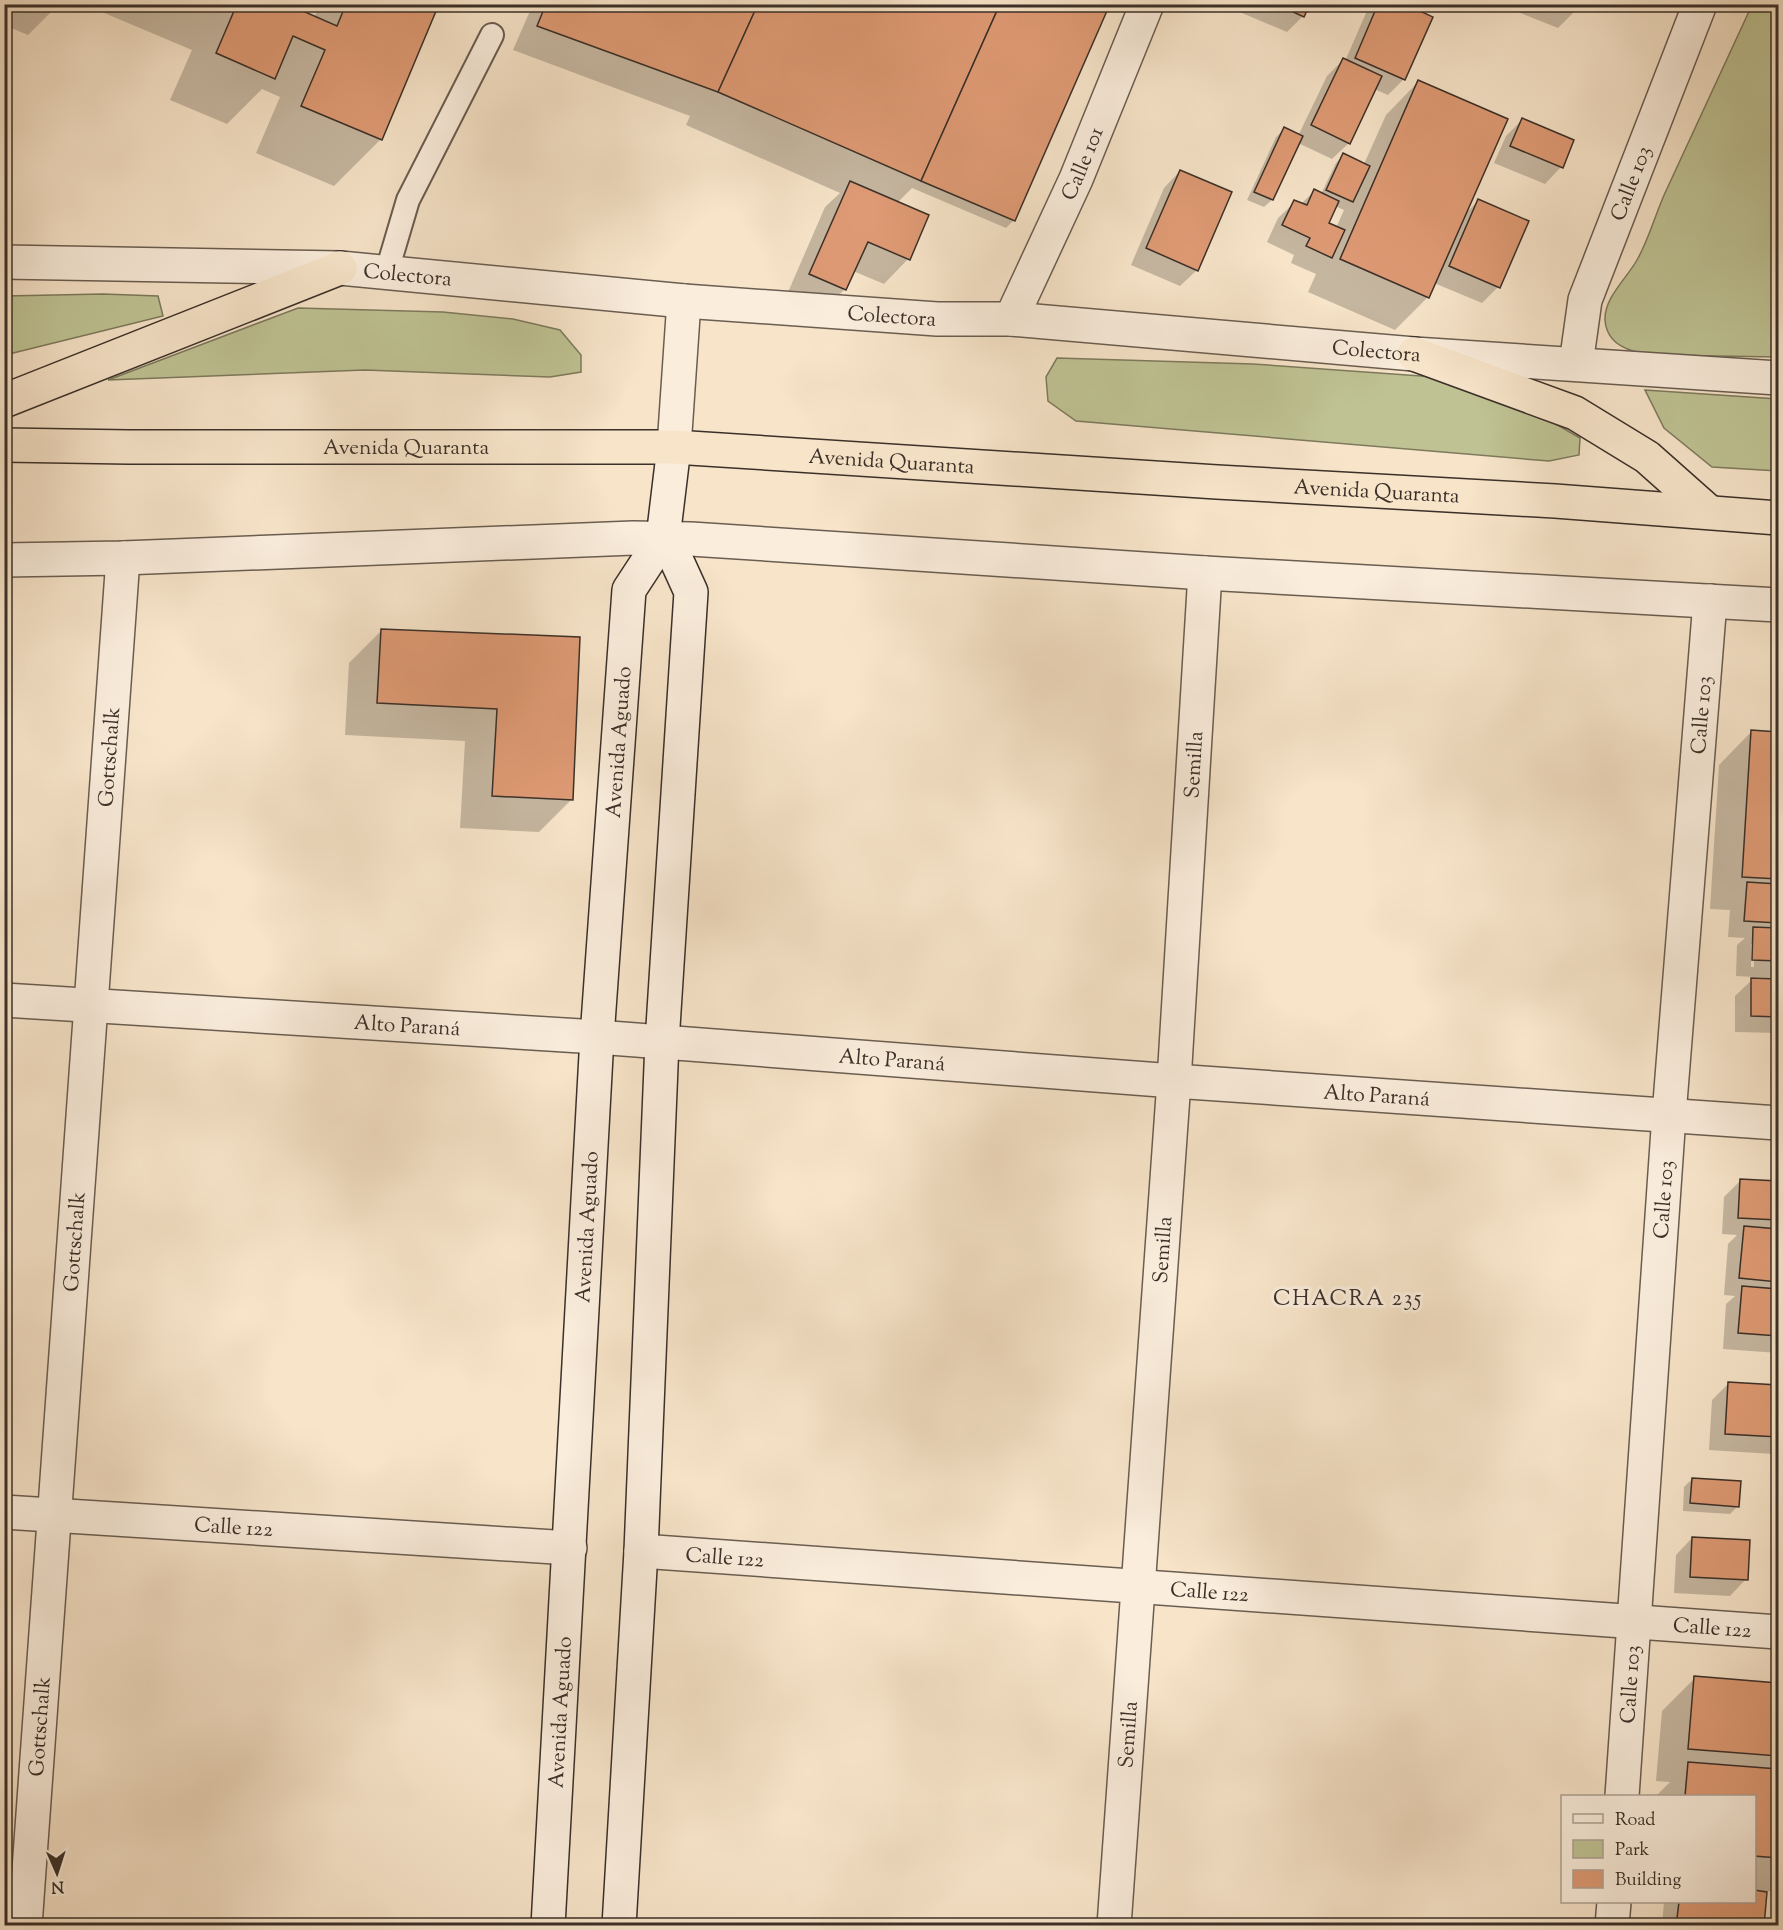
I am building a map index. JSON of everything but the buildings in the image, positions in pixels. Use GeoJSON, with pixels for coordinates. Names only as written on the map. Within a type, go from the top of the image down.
{"type":"FeatureCollection","features":[{"type":"Feature","properties":{"kind":"highway"},"geometry":{"type":"LineString","coordinates":[[4,401],[340,268]]}},
{"type":"Feature","properties":{"kind":"highway"},"geometry":{"type":"LineString","coordinates":[[1414,354],[1575,413],[1647,457],[1709,512]]}},
{"type":"Feature","properties":{"kind":"highway","name":"Avenida Quaranta"},"geometry":{"type":"LineString","coordinates":[[4,445],[674,447],[1779,518]]}},
{"type":"Feature","properties":{"kind":"street","name":"Calle 101"},"geometry":{"type":"LineString","coordinates":[[1011,319],[1076,179],[1148,4]]}},
{"type":"Feature","properties":{"kind":"street","name":"Calle 103"},"geometry":{"type":"LineString","coordinates":[[1576,364],[1585,300],[1700,4]]}},
{"type":"Feature","properties":{"kind":"street","name":"Colectora"},"geometry":{"type":"LineString","coordinates":[[4,262],[340,268],[387,271],[454,280],[684,302],[938,319],[1011,319],[1414,354],[1779,378]]}},
{"type":"Feature","properties":{"kind":"street","name":"Avenida Aguado"},"geometry":{"type":"LineString","coordinates":[[548,1926],[597,1037],[629,590],[663,538],[674,447],[684,302]]}},
{"type":"Feature","properties":{"kind":"street"},"geometry":{"type":"LineString","coordinates":[[619,1926],[641,1551],[662,1042],[691,592],[676,559],[663,538]]}},
{"type":"Feature","properties":{"kind":"street"},"geometry":{"type":"LineString","coordinates":[[4,560],[123,558],[663,538],[1205,573],[1779,605]]}},
{"type":"Feature","properties":{"kind":"street","name":"Gottschalk"},"geometry":{"type":"LineString","coordinates":[[25,1926],[123,558]]}},
{"type":"Feature","properties":{"kind":"street","name":"Semilla"},"geometry":{"type":"LineString","coordinates":[[1114,1926],[1174,1081],[1205,573]]}},
{"type":"Feature","properties":{"kind":"street","name":"Calle 103"},"geometry":{"type":"LineString","coordinates":[[1622,1795],[1669,1115],[1710,601]]}},
{"type":"Feature","properties":{"kind":"street","name":"Alto Paraná"},"geometry":{"type":"LineString","coordinates":[[4,1000],[597,1037],[1174,1081],[1779,1122]]}},
{"type":"Feature","properties":{"kind":"street","name":"Calle 122"},"geometry":{"type":"LineString","coordinates":[[4,1512],[570,1548]]}},
{"type":"Feature","properties":{"kind":"street","name":"Calle 122"},"geometry":{"type":"LineString","coordinates":[[641,1551],[1779,1632]]}},
{"type":"Feature","properties":{"kind":"street"},"geometry":{"type":"LineString","coordinates":[[1612,1926],[1614,1903]]}},
{"type":"Feature","properties":{"kind":"lane"},"geometry":{"type":"LineString","coordinates":[[387,271],[408,200],[492,35]]}},
{"type":"Feature","properties":{"kind":"green space"},"geometry":{"type":"Polygon","coordinates":[[[1752,5],[1778,5],[1778,357],[1652,355],[1636,352],[1621,346],[1610,336],[1605,320],[1608,304],[1641,252],[1665,193],[1752,5]]]}},
{"type":"Feature","properties":{"kind":"green space"},"geometry":{"type":"Polygon","coordinates":[[[103,294],[158,296],[163,316],[5,355],[5,296],[103,294]]]}},
{"type":"Feature","properties":{"kind":"green space"},"geometry":{"type":"Polygon","coordinates":[[[298,308],[443,312],[513,319],[560,330],[581,355],[581,372],[550,377],[365,370],[108,380],[298,308]]]}},
{"type":"Feature","properties":{"kind":"green space"},"geometry":{"type":"Polygon","coordinates":[[[1057,358],[1253,364],[1435,377],[1542,416],[1580,438],[1579,455],[1549,461],[1076,421],[1048,401],[1046,377],[1057,358]]]}},
{"type":"Feature","properties":{"kind":"green space"},"geometry":{"type":"Polygon","coordinates":[[[1645,390],[1778,399],[1778,471],[1712,467],[1664,428],[1645,390]]]}},
{"type":"Feature","properties":{"kind":"district","name":"CHACRA 235"},"geometry":{"type":"Point","coordinates":[1348,1297]}}]}
